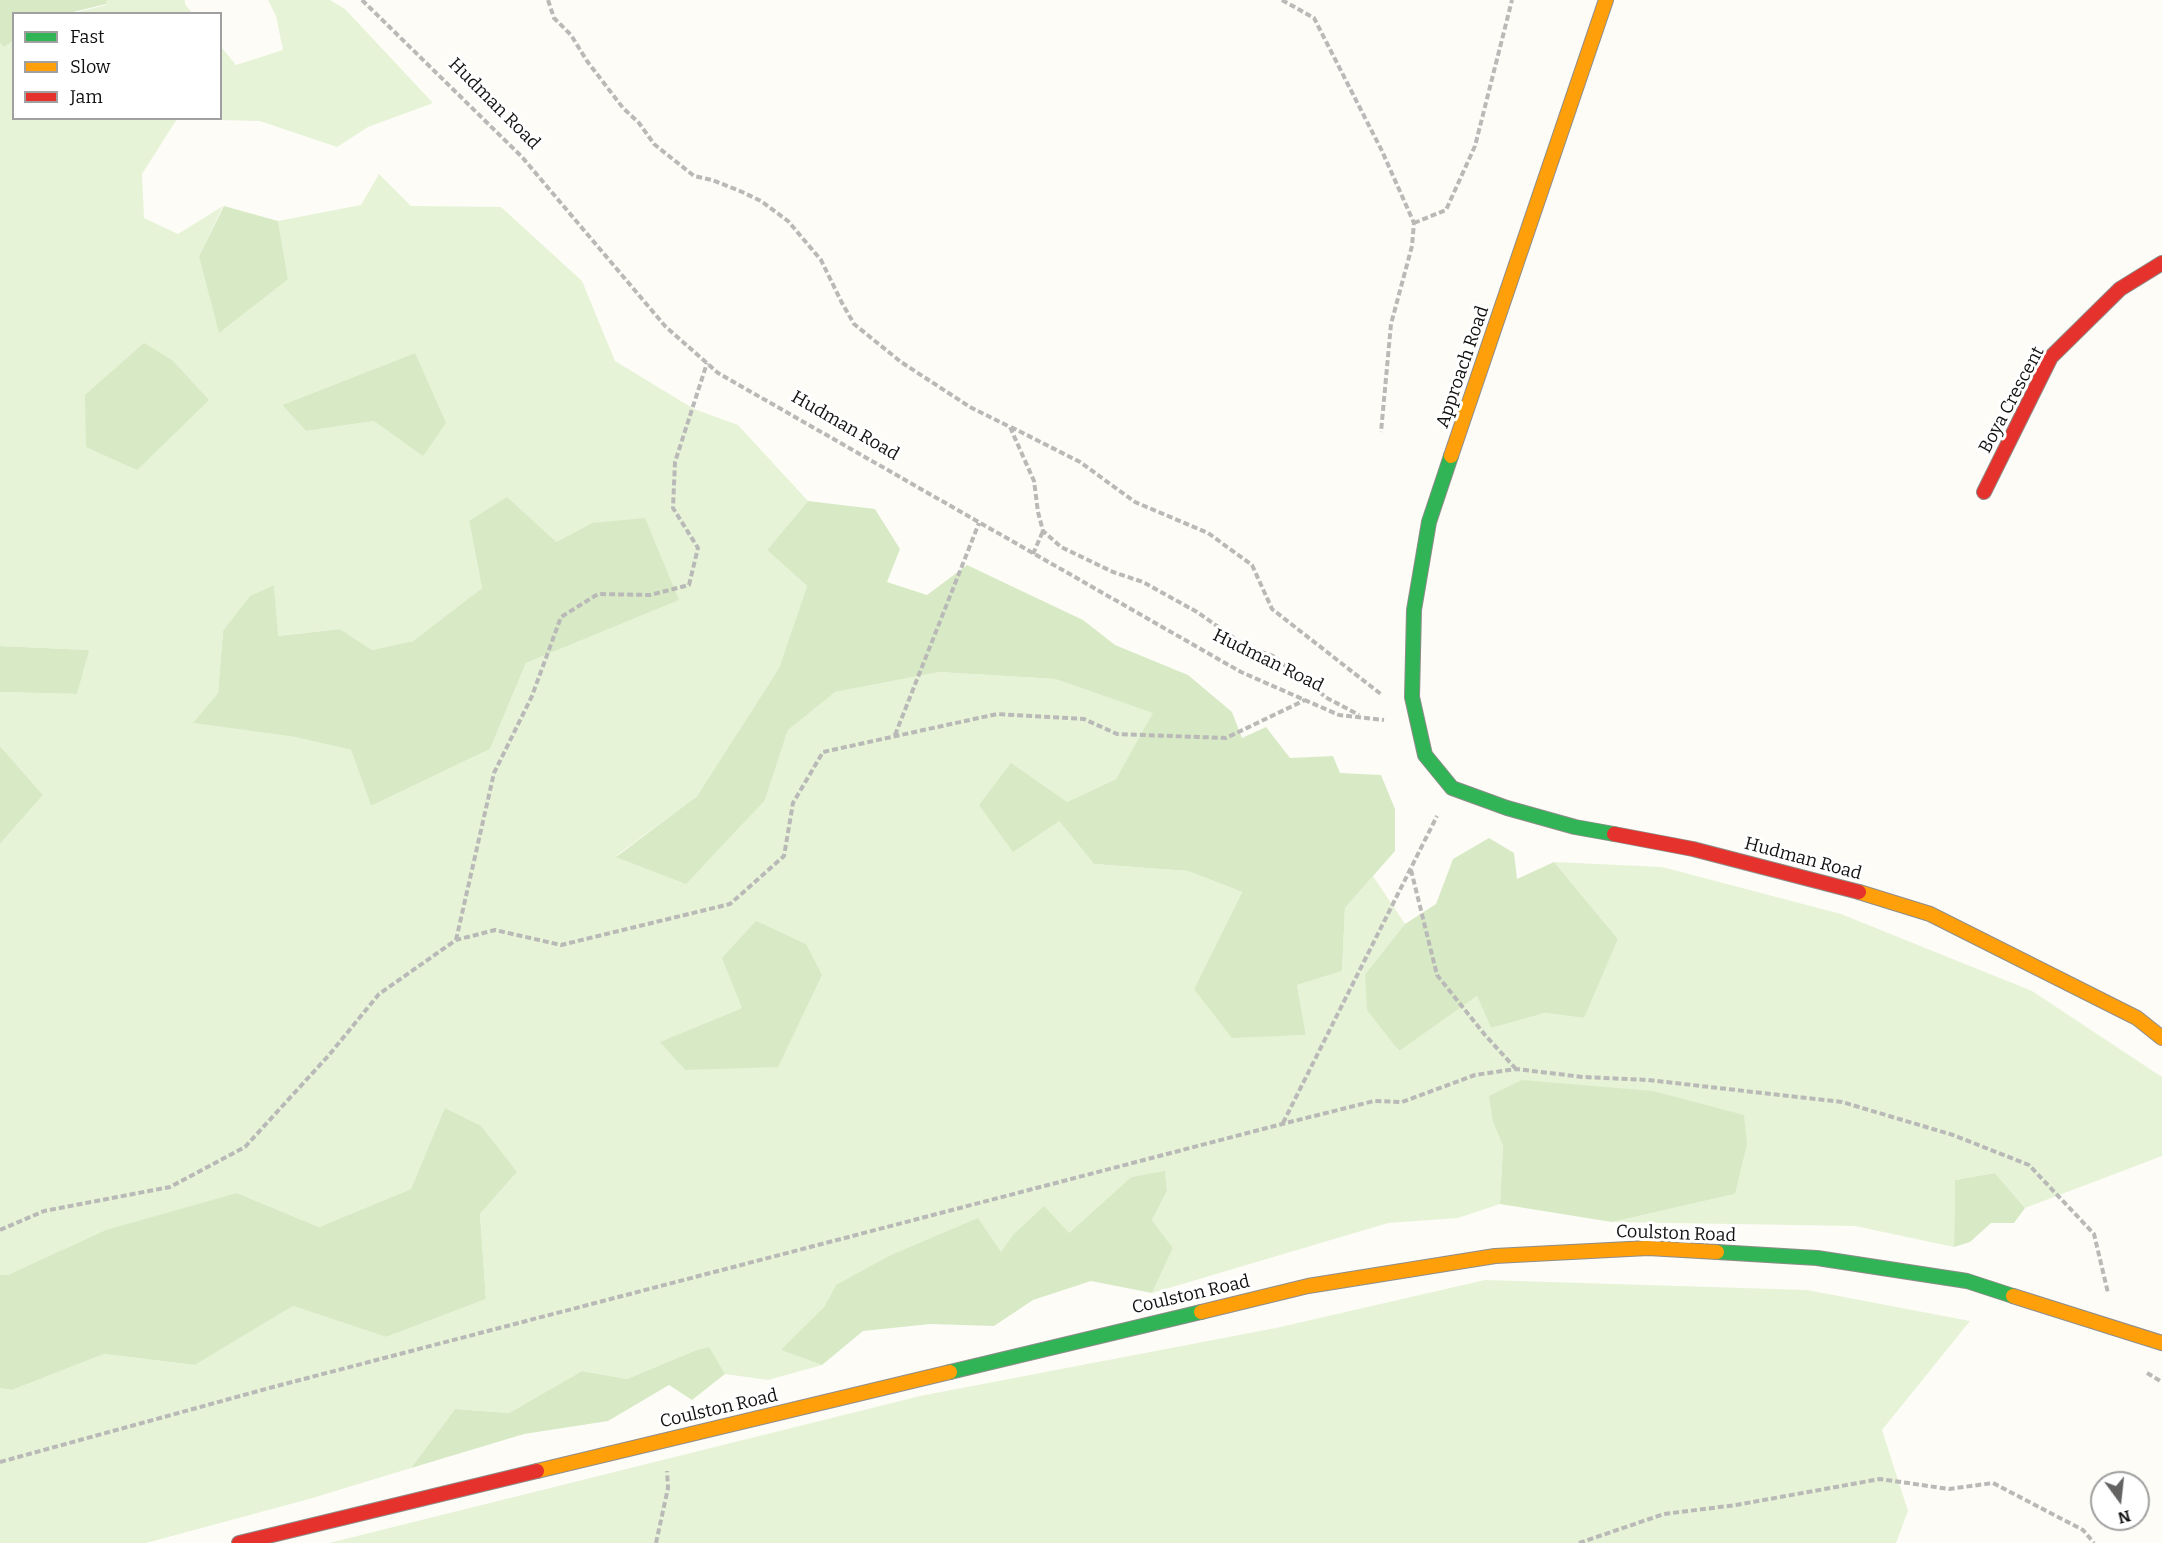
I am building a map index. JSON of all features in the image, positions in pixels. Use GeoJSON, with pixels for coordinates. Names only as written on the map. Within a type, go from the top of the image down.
{"type":"FeatureCollection","features":[{"type":"Feature","properties":{"kind":"street","name":"Approach Road"},"geometry":{"type":"LineString","coordinates":[[1452,788],[1425,755],[1412,697],[1414,610],[1429,522],[1606,0]]}},
{"type":"Feature","properties":{"kind":"street","name":"Boya Crescent"},"geometry":{"type":"LineString","coordinates":[[1984,492],[2051,357],[2120,290],[2162,262]]}},
{"type":"Feature","properties":{"kind":"street","name":"Hudman Road"},"geometry":{"type":"LineString","coordinates":[[1452,788],[1507,808],[1575,827],[1693,849],[1828,883],[1930,914],[2137,1018],[2162,1038]]}},
{"type":"Feature","properties":{"kind":"street","name":"Coulston Road"},"geometry":{"type":"LineString","coordinates":[[239,1543],[1308,1286],[1495,1256],[1648,1248],[1817,1258],[1967,1281],[2162,1343]]}},
{"type":"Feature","properties":{"kind":"path","name":"Hudman Road"},"geometry":{"type":"LineString","coordinates":[[362,0],[522,156],[665,326],[718,373],[1241,672],[1339,715],[1418,724]]}},
{"type":"Feature","properties":{"kind":"path"},"geometry":{"type":"LineString","coordinates":[[548,0],[554,18],[572,35],[587,61],[654,144],[694,176],[712,180],[761,201],[788,221],[821,260],[854,324],[909,367],[969,407],[1080,462],[1135,502],[1208,533],[1252,565],[1272,609],[1386,698]]}},
{"type":"Feature","properties":{"kind":"path"},"geometry":{"type":"LineString","coordinates":[[1282,0],[1314,18],[1382,151],[1414,223],[1412,246],[1390,324],[1382,432]]}},
{"type":"Feature","properties":{"kind":"path"},"geometry":{"type":"LineString","coordinates":[[1414,223],[1446,210],[1475,146],[1512,0]]}},
{"type":"Feature","properties":{"kind":"path"},"geometry":{"type":"LineString","coordinates":[[456,940],[495,773],[532,696],[561,617],[598,594],[650,595],[689,585],[698,548],[674,508],[675,462],[707,363]]}},
{"type":"Feature","properties":{"kind":"path"},"geometry":{"type":"LineString","coordinates":[[1010,427],[1034,481],[1042,531],[1033,554]]}},
{"type":"Feature","properties":{"kind":"path"},"geometry":{"type":"LineString","coordinates":[[894,736],[979,523]]}},
{"type":"Feature","properties":{"kind":"path"},"geometry":{"type":"LineString","coordinates":[[1042,531],[1060,547],[1113,572],[1143,582],[1197,612],[1247,647],[1273,656],[1328,698],[1364,718]]}},
{"type":"Feature","properties":{"kind":"path"},"geometry":{"type":"LineString","coordinates":[[0,1230],[44,1211],[170,1187],[245,1147],[329,1055],[379,994],[456,940],[495,930],[561,945],[730,904],[784,856],[793,803],[823,752],[998,714],[1084,719],[1117,734],[1226,738],[1305,700]]}},
{"type":"Feature","properties":{"kind":"path"},"geometry":{"type":"LineString","coordinates":[[1282,1124],[1452,788]]}},
{"type":"Feature","properties":{"kind":"path"},"geometry":{"type":"LineString","coordinates":[[1411,869],[1437,975],[1485,1035],[1516,1069]]}},
{"type":"Feature","properties":{"kind":"path"},"geometry":{"type":"LineString","coordinates":[[0,1462],[261,1390],[1282,1124],[1374,1101],[1402,1101],[1475,1075],[1516,1069],[1583,1077],[1648,1080],[1842,1102],[1953,1135],[2029,1165],[2094,1233],[2115,1327]]}},
{"type":"Feature","properties":{"kind":"path"},"geometry":{"type":"LineString","coordinates":[[656,1543],[668,1488],[666,1440]]}},
{"type":"Feature","properties":{"kind":"path"},"geometry":{"type":"LineString","coordinates":[[1579,1543],[1664,1514],[1736,1505],[1880,1479],[1949,1489],[1994,1483],[2084,1530],[2094,1543]]}},
{"type":"Feature","properties":{"kind":"green space"},"geometry":{"type":"Polygon","coordinates":[[[0,0],[107,0],[106,4],[73,12],[12,12],[12,42],[4,47],[0,43],[0,0]]]}},
{"type":"Feature","properties":{"kind":"green space"},"geometry":{"type":"Polygon","coordinates":[[[107,0],[185,0],[185,4],[191,12],[77,12],[106,5],[107,0]]]}},
{"type":"Feature","properties":{"kind":"green space"},"geometry":{"type":"Polygon","coordinates":[[[268,0],[330,0],[345,9],[433,103],[368,127],[337,147],[260,121],[218,120],[222,120],[222,48],[236,65],[283,50],[276,16],[268,0]]]}},
{"type":"Feature","properties":{"kind":"green space"},"geometry":{"type":"Polygon","coordinates":[[[12,42],[12,120],[176,120],[142,174],[144,218],[178,234],[223,206],[199,256],[288,279],[278,221],[361,205],[379,174],[411,206],[501,207],[582,281],[615,361],[694,409],[738,425],[808,501],[767,550],[807,586],[779,668],[697,796],[616,856],[765,800],[788,730],[834,692],[939,672],[1055,679],[1154,713],[1116,779],[1067,802],[1059,821],[1094,864],[1188,871],[1242,892],[1194,989],[1272,1036],[1306,1035],[1297,985],[1342,971],[1345,908],[1373,876],[1405,924],[1365,974],[1398,1051],[1477,996],[1491,1028],[1545,1013],[1583,1018],[1618,939],[1554,862],[1662,867],[1841,914],[2032,991],[2162,1077],[2162,1156],[2025,1208],[1995,1173],[1955,1180],[1954,1247],[1855,1226],[1612,1222],[1735,1194],[1493,1122],[1503,1146],[1500,1204],[1458,1218],[1388,1223],[1152,1293],[1173,1248],[1152,1220],[1167,1191],[1165,1172],[1131,1177],[1069,1233],[1012,1236],[1001,1252],[836,1285],[824,1307],[782,1350],[822,1365],[768,1380],[725,1374],[708,1348],[694,1351],[627,1379],[582,1371],[509,1413],[455,1409],[411,1468],[309,1499],[146,1543],[0,1543],[0,1388],[12,1390],[104,1354],[195,1365],[293,1306],[386,1337],[486,1299],[480,1214],[517,1172],[446,1109],[411,1189],[319,1227],[237,1193],[8,1275],[0,1275],[0,844],[43,795],[0,746],[0,692],[77,694],[88,650],[0,646],[0,43],[4,47],[12,42]],[[415,353],[282,405],[306,431],[374,421],[415,353]],[[469,521],[482,588],[413,641],[372,650],[340,629],[277,636],[274,585],[223,631],[218,693],[194,723],[295,737],[351,750],[371,806],[490,749],[526,663],[678,600],[592,523],[556,542],[469,521]],[[756,922],[742,1008],[661,1042],[685,1070],[806,944],[756,922]]]}},
{"type":"Feature","properties":{"kind":"green space"},"geometry":{"type":"Polygon","coordinates":[[[224,206],[278,221],[288,279],[219,333],[199,256],[224,206]]]}},
{"type":"Feature","properties":{"kind":"green space"},"geometry":{"type":"Polygon","coordinates":[[[144,343],[172,360],[209,400],[137,470],[86,447],[85,395],[144,343]]]}},
{"type":"Feature","properties":{"kind":"green space"},"geometry":{"type":"Polygon","coordinates":[[[415,353],[446,423],[423,456],[374,421],[306,431],[282,405],[415,353]]]}},
{"type":"Feature","properties":{"kind":"green space"},"geometry":{"type":"Polygon","coordinates":[[[507,497],[556,542],[592,523],[645,518],[679,600],[526,663],[490,749],[371,806],[351,750],[295,737],[193,723],[218,693],[223,631],[250,596],[274,585],[278,636],[340,629],[372,650],[413,641],[482,588],[469,521],[507,497]]]}},
{"type":"Feature","properties":{"kind":"green space"},"geometry":{"type":"Polygon","coordinates":[[[808,501],[875,509],[900,549],[887,582],[927,595],[967,565],[1083,620],[1115,645],[1188,675],[1232,712],[1242,738],[1266,727],[1290,758],[1333,756],[1340,773],[1381,775],[1395,809],[1395,851],[1345,908],[1342,971],[1297,985],[1306,1035],[1232,1038],[1194,989],[1242,892],[1188,871],[1094,864],[1059,821],[1013,852],[979,805],[1011,763],[1067,802],[1116,779],[1153,713],[1055,679],[939,672],[835,692],[788,730],[765,800],[686,884],[616,857],[697,796],[779,668],[807,586],[767,550],[808,501]]]}},
{"type":"Feature","properties":{"kind":"green space"},"geometry":{"type":"Polygon","coordinates":[[[0,646],[89,650],[77,694],[0,692],[0,646]]]}},
{"type":"Feature","properties":{"kind":"green space"},"geometry":{"type":"Polygon","coordinates":[[[0,746],[43,795],[0,844],[0,746]]]}},
{"type":"Feature","properties":{"kind":"green space"},"geometry":{"type":"Polygon","coordinates":[[[1489,838],[1514,853],[1517,879],[1554,862],[1618,939],[1584,1018],[1545,1013],[1491,1028],[1477,996],[1399,1051],[1367,1010],[1365,974],[1405,924],[1436,904],[1453,859],[1489,838]]]}},
{"type":"Feature","properties":{"kind":"green space"},"geometry":{"type":"Polygon","coordinates":[[[756,921],[806,944],[822,975],[778,1067],[685,1070],[660,1042],[742,1008],[722,958],[756,921]]]}},
{"type":"Feature","properties":{"kind":"green space"},"geometry":{"type":"Polygon","coordinates":[[[1522,1080],[1653,1091],[1744,1115],[1747,1144],[1735,1194],[1612,1222],[1500,1204],[1503,1146],[1493,1122],[1489,1096],[1522,1080]]]}},
{"type":"Feature","properties":{"kind":"green space"},"geometry":{"type":"Polygon","coordinates":[[[445,1108],[481,1126],[517,1172],[480,1214],[486,1299],[386,1337],[293,1306],[195,1365],[104,1354],[12,1390],[0,1388],[0,1275],[8,1275],[106,1230],[237,1193],[319,1227],[411,1189],[445,1108]]]}},
{"type":"Feature","properties":{"kind":"green space"},"geometry":{"type":"Polygon","coordinates":[[[1165,1171],[1167,1191],[1152,1220],[1173,1248],[1152,1293],[1091,1281],[1033,1300],[994,1326],[930,1324],[863,1331],[822,1365],[781,1350],[824,1307],[836,1285],[889,1256],[978,1218],[1001,1252],[1012,1236],[1044,1206],[1069,1233],[1131,1177],[1165,1171]]]}},
{"type":"Feature","properties":{"kind":"green space"},"geometry":{"type":"Polygon","coordinates":[[[1995,1173],[2025,1208],[2014,1223],[1991,1223],[1970,1242],[1954,1247],[1955,1180],[1995,1173]]]}},
{"type":"Feature","properties":{"kind":"green space"},"geometry":{"type":"Polygon","coordinates":[[[1485,1280],[1807,1290],[1970,1321],[1882,1430],[1908,1511],[1896,1543],[329,1543],[920,1396],[1276,1328],[1485,1280]]]}},
{"type":"Feature","properties":{"kind":"green space"},"geometry":{"type":"Polygon","coordinates":[[[709,1347],[725,1374],[692,1400],[669,1385],[608,1421],[524,1434],[411,1468],[455,1409],[509,1413],[582,1371],[627,1379],[709,1347]]]}},
{"type":"Feature","properties":{"kind":"traffic: fast"},"geometry":{"type":"LineString","coordinates":[[1451,456],[1429,522],[1414,610],[1412,697],[1425,755],[1452,788],[1507,808],[1575,827],[1614,834]]}},
{"type":"Feature","properties":{"kind":"traffic: fast"},"geometry":{"type":"LineString","coordinates":[[1717,1252],[1817,1258],[1967,1281],[2013,1296]]}},
{"type":"Feature","properties":{"kind":"traffic: fast"},"geometry":{"type":"LineString","coordinates":[[950,1372],[1201,1312]]}},
{"type":"Feature","properties":{"kind":"traffic: slow"},"geometry":{"type":"LineString","coordinates":[[1451,456],[1606,0]]}},
{"type":"Feature","properties":{"kind":"traffic: slow"},"geometry":{"type":"LineString","coordinates":[[1859,892],[1930,914],[2137,1018],[2162,1038]]}},
{"type":"Feature","properties":{"kind":"traffic: slow"},"geometry":{"type":"LineString","coordinates":[[1201,1312],[1308,1286],[1495,1256],[1648,1248],[1717,1252]]}},
{"type":"Feature","properties":{"kind":"traffic: slow"},"geometry":{"type":"LineString","coordinates":[[2013,1296],[2162,1343]]}},
{"type":"Feature","properties":{"kind":"traffic: slow"},"geometry":{"type":"LineString","coordinates":[[537,1471],[950,1372]]}},
{"type":"Feature","properties":{"kind":"traffic: jam"},"geometry":{"type":"LineString","coordinates":[[1984,492],[2051,357],[2120,289],[2162,263]]}},
{"type":"Feature","properties":{"kind":"traffic: jam"},"geometry":{"type":"LineString","coordinates":[[1614,834],[1693,849],[1859,892]]}},
{"type":"Feature","properties":{"kind":"traffic: jam"},"geometry":{"type":"LineString","coordinates":[[239,1543],[537,1471]]}}]}
